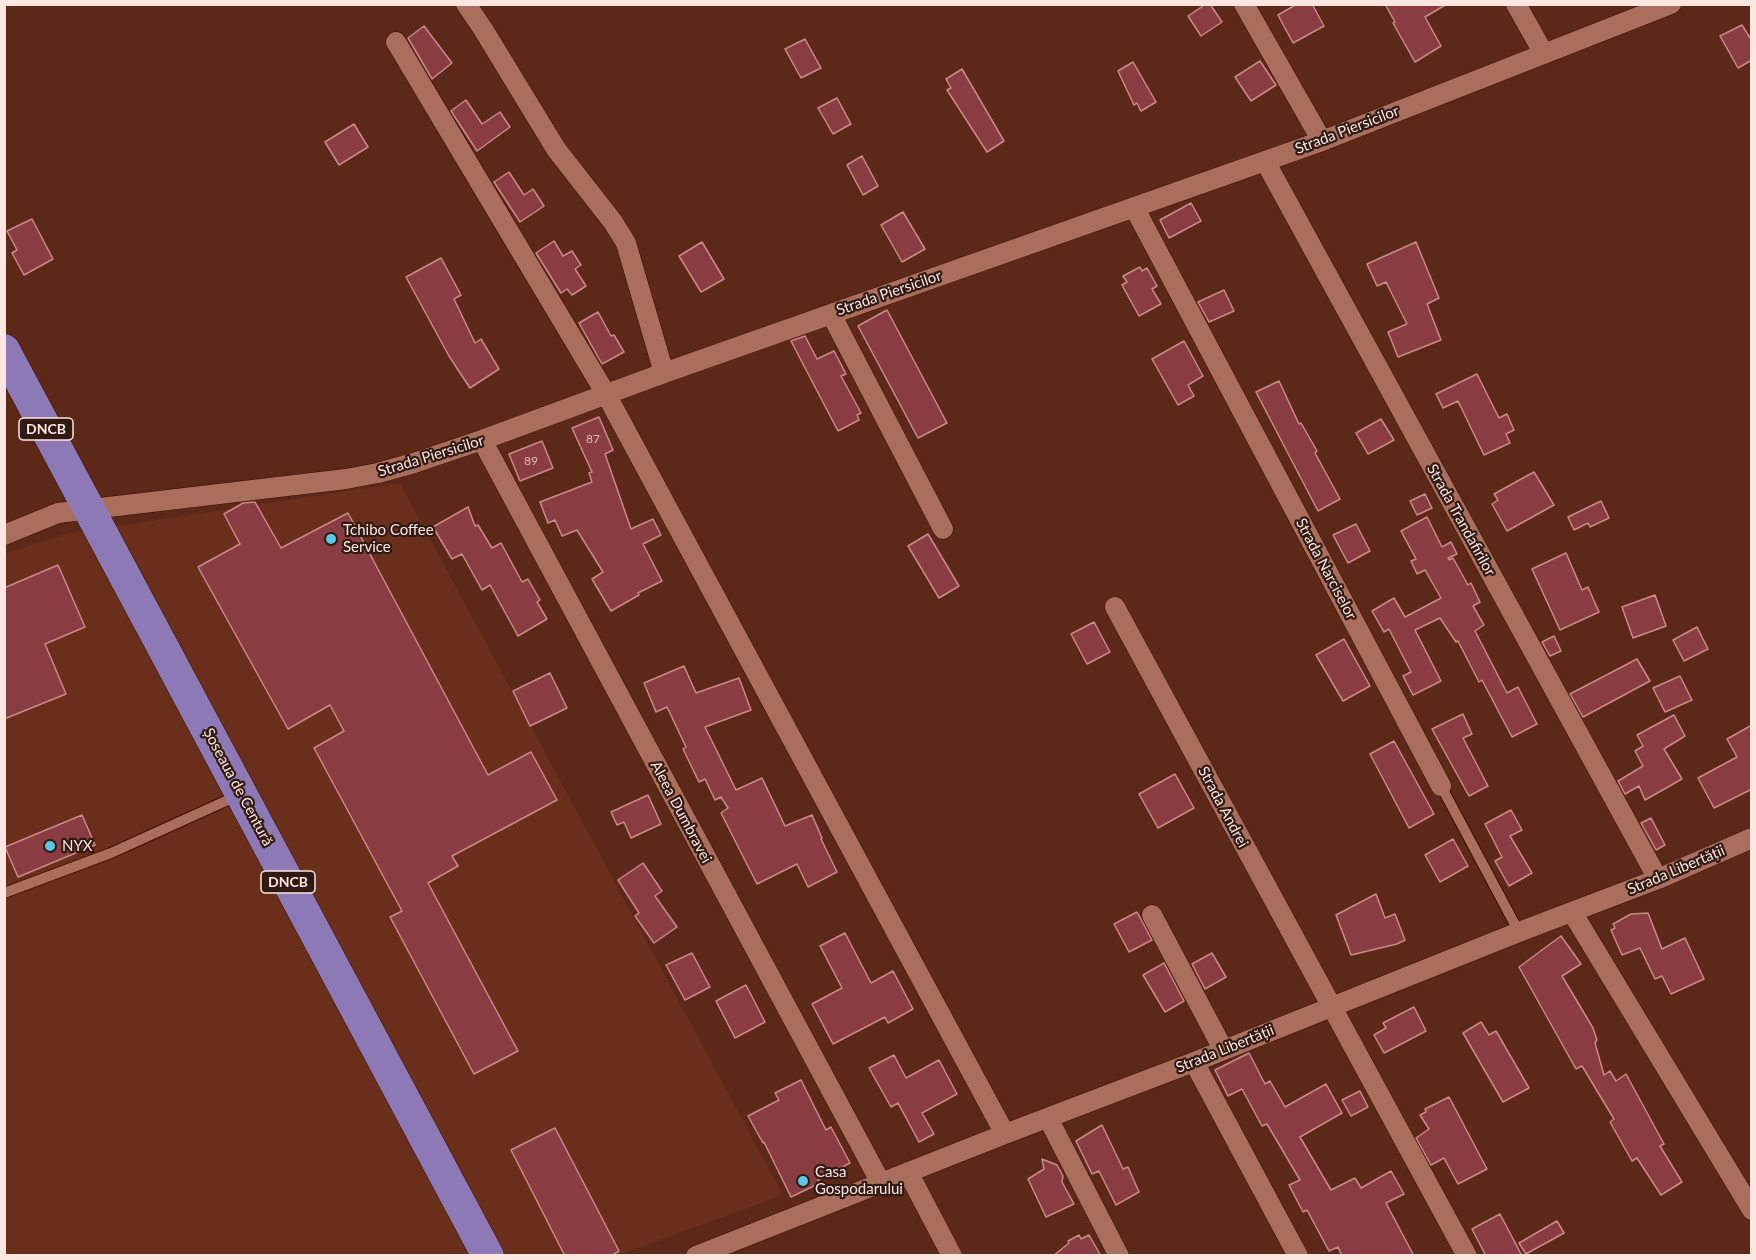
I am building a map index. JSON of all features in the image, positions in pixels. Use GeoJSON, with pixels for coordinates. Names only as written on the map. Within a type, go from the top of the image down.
{"type":"FeatureCollection","features":[{"type":"Feature","properties":{"kind":"main road","name":"Șoseaua de Centură"},"geometry":{"type":"LineString","coordinates":[[4,350],[488,1256]]}},
{"type":"Feature","properties":{"kind":"street"},"geometry":{"type":"LineString","coordinates":[[466,4],[556,149],[613,222],[626,243],[664,373]]}},
{"type":"Feature","properties":{"kind":"street"},"geometry":{"type":"LineString","coordinates":[[1244,4],[1322,141]]}},
{"type":"Feature","properties":{"kind":"street"},"geometry":{"type":"LineString","coordinates":[[1516,4],[1544,54]]}},
{"type":"Feature","properties":{"kind":"street","name":"Strada Piersicilor"},"geometry":{"type":"LineString","coordinates":[[4,535],[58,513],[346,479],[414,463],[1322,141],[1671,4]]}},
{"type":"Feature","properties":{"kind":"street"},"geometry":{"type":"LineString","coordinates":[[396,42],[606,394],[1005,1134]]}},
{"type":"Feature","properties":{"kind":"street","name":"Strada Trandafirilor"},"geometry":{"type":"LineString","coordinates":[[1264,161],[1658,879]]}},
{"type":"Feature","properties":{"kind":"street","name":"Strada Narciselor"},"geometry":{"type":"LineString","coordinates":[[1134,207],[1441,786]]}},
{"type":"Feature","properties":{"kind":"street"},"geometry":{"type":"LineString","coordinates":[[831,314],[943,529]]}},
{"type":"Feature","properties":{"kind":"street","name":"Aleea Dumbravei"},"geometry":{"type":"LineString","coordinates":[[482,440],[881,1183]]}},
{"type":"Feature","properties":{"kind":"street","name":"Strada Andrei"},"geometry":{"type":"LineString","coordinates":[[1115,607],[1467,1256]]}},
{"type":"Feature","properties":{"kind":"street","name":"Strada Libertății"},"geometry":{"type":"LineString","coordinates":[[696,1256],[1658,879],[1752,838]]}},
{"type":"Feature","properties":{"kind":"street"},"geometry":{"type":"LineString","coordinates":[[1572,912],[1752,1210]]}},
{"type":"Feature","properties":{"kind":"street"},"geometry":{"type":"LineString","coordinates":[[1152,915],[1223,1049]]}},
{"type":"Feature","properties":{"kind":"street"},"geometry":{"type":"LineString","coordinates":[[1194,1062],[1298,1256]]}},
{"type":"Feature","properties":{"kind":"street"},"geometry":{"type":"LineString","coordinates":[[1048,1118],[1119,1256]]}},
{"type":"Feature","properties":{"kind":"street"},"geometry":{"type":"LineString","coordinates":[[908,1172],[952,1256]]}},
{"type":"Feature","properties":{"kind":"lane","name":"Strada Narciselor"},"geometry":{"type":"LineString","coordinates":[[1441,786],[1519,932]]}},
{"type":"Feature","properties":{"kind":"lane"},"geometry":{"type":"LineString","coordinates":[[4,893],[111,853],[242,794]]}},
{"type":"Feature","properties":{"kind":"shaded area"},"geometry":{"type":"Polygon","coordinates":[[[400,483],[783,1195],[619,1255],[5,1255],[4,554],[66,534],[400,483]]]}},
{"type":"Feature","properties":{"kind":"building"},"geometry":{"type":"Polygon","coordinates":[[[1206,4],[1210,4],[1222,22],[1201,36],[1188,16],[1206,4]]]}},
{"type":"Feature","properties":{"kind":"building"},"geometry":{"type":"Polygon","coordinates":[[[1297,4],[1312,4],[1324,26],[1293,43],[1278,15],[1297,4]]]}},
{"type":"Feature","properties":{"kind":"building"},"geometry":{"type":"Polygon","coordinates":[[[1385,4],[1447,4],[1425,17],[1441,46],[1415,62],[1385,4]]]}},
{"type":"Feature","properties":{"kind":"building"},"geometry":{"type":"Polygon","coordinates":[[[1742,25],[1752,41],[1752,60],[1738,68],[1720,36],[1742,25]]]}},
{"type":"Feature","properties":{"kind":"building"},"geometry":{"type":"Polygon","coordinates":[[[424,26],[452,63],[432,79],[408,38],[424,26]]]}},
{"type":"Feature","properties":{"kind":"building"},"geometry":{"type":"Polygon","coordinates":[[[805,39],[821,68],[801,78],[785,49],[805,39]]]}},
{"type":"Feature","properties":{"kind":"building"},"geometry":{"type":"Polygon","coordinates":[[[1260,61],[1276,85],[1251,101],[1235,77],[1260,61]]]}},
{"type":"Feature","properties":{"kind":"building"},"geometry":{"type":"Polygon","coordinates":[[[1133,62],[1156,102],[1141,111],[1137,103],[1134,105],[1118,71],[1133,62]]]}},
{"type":"Feature","properties":{"kind":"building"},"geometry":{"type":"Polygon","coordinates":[[[962,69],[1004,141],[987,152],[947,90],[951,88],[946,79],[962,69]]]}},
{"type":"Feature","properties":{"kind":"building"},"geometry":{"type":"Polygon","coordinates":[[[837,98],[851,124],[833,134],[818,108],[837,98]]]}},
{"type":"Feature","properties":{"kind":"building"},"geometry":{"type":"Polygon","coordinates":[[[466,100],[482,124],[500,112],[510,127],[477,151],[451,111],[466,100]]]}},
{"type":"Feature","properties":{"kind":"building"},"geometry":{"type":"Polygon","coordinates":[[[354,124],[368,147],[339,165],[325,142],[354,124]]]}},
{"type":"Feature","properties":{"kind":"building"},"geometry":{"type":"Polygon","coordinates":[[[862,156],[878,186],[863,195],[847,165],[862,156]]]}},
{"type":"Feature","properties":{"kind":"building"},"geometry":{"type":"Polygon","coordinates":[[[509,172],[524,195],[533,189],[544,206],[520,222],[494,182],[509,172]]]}},
{"type":"Feature","properties":{"kind":"building"},"geometry":{"type":"Polygon","coordinates":[[[1191,203],[1201,221],[1169,238],[1160,220],[1191,203]]]}},
{"type":"Feature","properties":{"kind":"building"},"geometry":{"type":"Polygon","coordinates":[[[903,212],[925,249],[902,262],[881,225],[903,212]]]}},
{"type":"Feature","properties":{"kind":"building"},"geometry":{"type":"Polygon","coordinates":[[[32,219],[53,259],[24,275],[12,253],[17,250],[7,231],[32,219]]]}},
{"type":"Feature","properties":{"kind":"building"},"geometry":{"type":"Polygon","coordinates":[[[554,241],[563,256],[572,251],[581,265],[575,269],[586,286],[572,295],[567,289],[561,293],[536,253],[554,241]]]}},
{"type":"Feature","properties":{"kind":"building"},"geometry":{"type":"Polygon","coordinates":[[[702,242],[724,279],[701,292],[679,256],[702,242]]]}},
{"type":"Feature","properties":{"kind":"building"},"geometry":{"type":"Polygon","coordinates":[[[1416,242],[1439,298],[1427,304],[1441,340],[1398,357],[1388,332],[1407,324],[1386,282],[1377,286],[1367,264],[1416,242]]]}},
{"type":"Feature","properties":{"kind":"building"},"geometry":{"type":"Polygon","coordinates":[[[441,258],[461,295],[454,299],[475,343],[481,339],[499,369],[470,388],[449,356],[406,277],[441,258]]]}},
{"type":"Feature","properties":{"kind":"building"},"geometry":{"type":"Polygon","coordinates":[[[1140,267],[1142,271],[1147,268],[1157,286],[1152,289],[1161,304],[1139,316],[1122,285],[1127,282],[1123,276],[1140,267]]]}},
{"type":"Feature","properties":{"kind":"building"},"geometry":{"type":"Polygon","coordinates":[[[1224,290],[1234,311],[1209,322],[1198,302],[1224,290]]]}},
{"type":"Feature","properties":{"kind":"building"},"geometry":{"type":"Polygon","coordinates":[[[887,310],[947,423],[918,438],[858,326],[887,310]]]}},
{"type":"Feature","properties":{"kind":"building"},"geometry":{"type":"Polygon","coordinates":[[[598,312],[611,336],[614,335],[624,352],[602,364],[579,323],[598,312]]]}},
{"type":"Feature","properties":{"kind":"building"},"geometry":{"type":"Polygon","coordinates":[[[805,336],[817,359],[834,351],[846,374],[841,376],[861,413],[857,415],[859,420],[838,431],[791,341],[805,336]]]}},
{"type":"Feature","properties":{"kind":"building"},"geometry":{"type":"Polygon","coordinates":[[[1184,341],[1203,376],[1188,385],[1194,396],[1178,405],[1152,359],[1184,341]]]}},
{"type":"Feature","properties":{"kind":"building"},"geometry":{"type":"Polygon","coordinates":[[[1477,374],[1499,418],[1507,414],[1514,430],[1506,434],[1510,443],[1484,455],[1458,401],[1443,408],[1436,394],[1477,374]]]}},
{"type":"Feature","properties":{"kind":"building"},"geometry":{"type":"Polygon","coordinates":[[[1279,381],[1299,424],[1301,423],[1317,451],[1315,453],[1340,499],[1318,511],[1256,392],[1279,381]]]}},
{"type":"Feature","properties":{"kind":"building"},"geometry":{"type":"Polygon","coordinates":[[[599,417],[613,450],[605,454],[631,529],[653,519],[661,535],[643,544],[662,581],[638,593],[639,595],[611,611],[592,579],[603,572],[577,530],[562,536],[555,520],[548,523],[540,502],[592,482],[589,473],[592,472],[572,428],[599,417]]]}},
{"type":"Feature","properties":{"kind":"building"},"geometry":{"type":"Polygon","coordinates":[[[1381,419],[1394,440],[1368,454],[1356,433],[1381,419]]]}},
{"type":"Feature","properties":{"kind":"building"},"geometry":{"type":"Polygon","coordinates":[[[542,441],[553,468],[520,481],[509,454],[542,441]]]}},
{"type":"Feature","properties":{"kind":"building"},"geometry":{"type":"Polygon","coordinates":[[[1534,472],[1554,505],[1507,531],[1492,504],[1498,500],[1494,494],[1534,472]]]}},
{"type":"Feature","properties":{"kind":"building"},"geometry":{"type":"Polygon","coordinates":[[[1425,494],[1432,508],[1417,515],[1410,501],[1425,494]]]}},
{"type":"Feature","properties":{"kind":"building"},"geometry":{"type":"Polygon","coordinates":[[[1601,501],[1609,518],[1590,527],[1588,523],[1574,530],[1568,517],[1601,501]]]}},
{"type":"Feature","properties":{"kind":"building"},"geometry":{"type":"Polygon","coordinates":[[[255,502],[281,548],[348,513],[488,775],[531,752],[557,800],[452,856],[458,866],[428,883],[518,1051],[474,1074],[390,917],[402,911],[314,748],[344,731],[330,705],[288,729],[198,567],[240,544],[224,514],[243,503],[255,502]]]}},
{"type":"Feature","properties":{"kind":"building"},"geometry":{"type":"Polygon","coordinates":[[[468,507],[475,526],[478,525],[492,548],[501,543],[522,582],[528,579],[540,600],[537,602],[547,619],[518,636],[490,585],[482,590],[462,554],[452,559],[433,527],[468,507]]]}},
{"type":"Feature","properties":{"kind":"building"},"geometry":{"type":"Polygon","coordinates":[[[1427,517],[1442,547],[1451,542],[1457,554],[1448,558],[1449,560],[1453,558],[1468,585],[1471,583],[1480,602],[1473,606],[1484,625],[1475,631],[1507,693],[1518,687],[1537,724],[1512,737],[1482,680],[1479,682],[1458,641],[1456,642],[1440,618],[1415,630],[1441,681],[1413,695],[1403,676],[1411,672],[1389,629],[1384,632],[1372,611],[1394,598],[1405,617],[1441,598],[1425,570],[1417,574],[1411,561],[1416,559],[1401,531],[1427,517]]]}},
{"type":"Feature","properties":{"kind":"building"},"geometry":{"type":"Polygon","coordinates":[[[1356,524],[1370,551],[1348,563],[1333,535],[1356,524]]]}},
{"type":"Feature","properties":{"kind":"building"},"geometry":{"type":"Polygon","coordinates":[[[928,534],[959,586],[939,598],[908,546],[928,534]]]}},
{"type":"Feature","properties":{"kind":"building"},"geometry":{"type":"Polygon","coordinates":[[[1566,553],[1582,590],[1588,587],[1599,612],[1560,630],[1532,569],[1566,553]]]}},
{"type":"Feature","properties":{"kind":"building"},"geometry":{"type":"Polygon","coordinates":[[[58,565],[85,627],[45,644],[66,694],[4,719],[4,588],[58,565]]]}},
{"type":"Feature","properties":{"kind":"building"},"geometry":{"type":"Polygon","coordinates":[[[1655,595],[1666,626],[1633,638],[1622,607],[1655,595]]]}},
{"type":"Feature","properties":{"kind":"building"},"geometry":{"type":"Polygon","coordinates":[[[1094,622],[1110,652],[1087,664],[1071,634],[1094,622]]]}},
{"type":"Feature","properties":{"kind":"building"},"geometry":{"type":"Polygon","coordinates":[[[1697,627],[1708,649],[1684,661],[1673,640],[1697,627]]]}},
{"type":"Feature","properties":{"kind":"building"},"geometry":{"type":"Polygon","coordinates":[[[1554,636],[1561,651],[1550,656],[1542,642],[1554,636]]]}},
{"type":"Feature","properties":{"kind":"building"},"geometry":{"type":"Polygon","coordinates":[[[1344,639],[1370,686],[1343,701],[1316,655],[1344,639]]]}},
{"type":"Feature","properties":{"kind":"building"},"geometry":{"type":"Polygon","coordinates":[[[1637,659],[1650,681],[1583,717],[1570,694],[1637,659]]]}},
{"type":"Feature","properties":{"kind":"building"},"geometry":{"type":"Polygon","coordinates":[[[684,666],[696,693],[739,678],[751,710],[705,727],[736,790],[762,778],[785,826],[812,815],[837,872],[808,887],[797,864],[757,884],[721,813],[728,808],[721,797],[715,800],[705,779],[699,782],[667,707],[656,712],[644,683],[684,666]]]}},
{"type":"Feature","properties":{"kind":"building"},"geometry":{"type":"Polygon","coordinates":[[[550,673],[567,708],[530,726],[513,691],[550,673]]]}},
{"type":"Feature","properties":{"kind":"building"},"geometry":{"type":"Polygon","coordinates":[[[1680,676],[1692,700],[1665,712],[1653,688],[1680,676]]]}},
{"type":"Feature","properties":{"kind":"building"},"geometry":{"type":"Polygon","coordinates":[[[1463,714],[1472,734],[1463,738],[1488,786],[1469,796],[1432,729],[1463,714]]]}},
{"type":"Feature","properties":{"kind":"building"},"geometry":{"type":"Polygon","coordinates":[[[1674,715],[1685,736],[1664,749],[1682,779],[1645,800],[1639,786],[1625,794],[1618,781],[1643,766],[1635,751],[1643,746],[1637,735],[1674,715]]]}},
{"type":"Feature","properties":{"kind":"building"},"geometry":{"type":"Polygon","coordinates":[[[1752,725],[1752,789],[1714,808],[1698,778],[1737,757],[1727,739],[1752,725]]]}},
{"type":"Feature","properties":{"kind":"building"},"geometry":{"type":"Polygon","coordinates":[[[1394,741],[1434,814],[1409,828],[1370,754],[1394,741]]]}},
{"type":"Feature","properties":{"kind":"building"},"geometry":{"type":"Polygon","coordinates":[[[1175,774],[1194,808],[1158,828],[1139,794],[1175,774]]]}},
{"type":"Feature","properties":{"kind":"building"},"geometry":{"type":"Polygon","coordinates":[[[648,795],[661,824],[631,838],[624,822],[617,825],[611,812],[648,795]]]}},
{"type":"Feature","properties":{"kind":"building"},"geometry":{"type":"Polygon","coordinates":[[[1511,810],[1522,830],[1510,836],[1532,873],[1509,886],[1495,861],[1502,857],[1485,824],[1511,810]]]}},
{"type":"Feature","properties":{"kind":"building","name":"NYX"},"geometry":{"type":"Polygon","coordinates":[[[82,815],[95,845],[18,877],[5,847],[82,815]]]}},
{"type":"Feature","properties":{"kind":"building"},"geometry":{"type":"Polygon","coordinates":[[[1651,818],[1665,845],[1656,850],[1641,823],[1651,818]]]}},
{"type":"Feature","properties":{"kind":"building"},"geometry":{"type":"Polygon","coordinates":[[[1453,839],[1468,866],[1440,882],[1425,855],[1453,839]]]}},
{"type":"Feature","properties":{"kind":"building"},"geometry":{"type":"Polygon","coordinates":[[[643,863],[662,891],[655,896],[677,927],[654,943],[635,916],[639,913],[618,880],[643,863]]]}},
{"type":"Feature","properties":{"kind":"building"},"geometry":{"type":"Polygon","coordinates":[[[1376,894],[1385,918],[1395,914],[1405,940],[1351,955],[1336,915],[1376,894]]]}},
{"type":"Feature","properties":{"kind":"building"},"geometry":{"type":"Polygon","coordinates":[[[1137,912],[1152,940],[1129,952],[1114,924],[1137,912]]]}},
{"type":"Feature","properties":{"kind":"building"},"geometry":{"type":"Polygon","coordinates":[[[1648,913],[1662,949],[1685,938],[1704,979],[1671,994],[1662,976],[1655,979],[1640,948],[1622,955],[1611,930],[1615,928],[1613,924],[1631,914],[1648,913]]]}},
{"type":"Feature","properties":{"kind":"building"},"geometry":{"type":"Polygon","coordinates":[[[845,933],[871,983],[893,971],[913,1009],[888,1023],[885,1017],[833,1044],[812,1004],[842,988],[820,946],[845,933]]]}},
{"type":"Feature","properties":{"kind":"building"},"geometry":{"type":"Polygon","coordinates":[[[1561,936],[1581,964],[1562,976],[1593,1028],[1604,1075],[1610,1071],[1616,1081],[1626,1074],[1664,1144],[1660,1146],[1682,1182],[1661,1195],[1637,1158],[1632,1161],[1610,1122],[1614,1119],[1582,1066],[1576,1069],[1519,967],[1561,936]]]}},
{"type":"Feature","properties":{"kind":"building"},"geometry":{"type":"Polygon","coordinates":[[[692,953],[710,987],[685,1000],[666,965],[692,953]]]}},
{"type":"Feature","properties":{"kind":"building"},"geometry":{"type":"Polygon","coordinates":[[[1212,953],[1226,977],[1205,989],[1192,964],[1212,953]]]}},
{"type":"Feature","properties":{"kind":"building"},"geometry":{"type":"Polygon","coordinates":[[[1164,963],[1184,1001],[1165,1012],[1143,975],[1164,963]]]}},
{"type":"Feature","properties":{"kind":"building"},"geometry":{"type":"Polygon","coordinates":[[[746,985],[765,1022],[735,1038],[716,1001],[746,985]]]}},
{"type":"Feature","properties":{"kind":"building"},"geometry":{"type":"Polygon","coordinates":[[[1414,1007],[1426,1031],[1384,1053],[1374,1035],[1386,1028],[1383,1023],[1414,1007]]]}},
{"type":"Feature","properties":{"kind":"building"},"geometry":{"type":"Polygon","coordinates":[[[1481,1022],[1489,1035],[1496,1031],[1529,1088],[1503,1102],[1463,1033],[1481,1022]]]}},
{"type":"Feature","properties":{"kind":"building"},"geometry":{"type":"Polygon","coordinates":[[[1249,1053],[1265,1084],[1270,1081],[1285,1107],[1326,1084],[1342,1113],[1300,1137],[1331,1190],[1355,1178],[1361,1188],[1391,1171],[1404,1194],[1386,1203],[1414,1256],[1342,1256],[1338,1247],[1329,1251],[1307,1210],[1303,1212],[1289,1185],[1300,1180],[1267,1124],[1262,1126],[1242,1089],[1228,1096],[1215,1070],[1249,1053]]]}},
{"type":"Feature","properties":{"kind":"building"},"geometry":{"type":"Polygon","coordinates":[[[894,1055],[906,1078],[939,1060],[957,1094],[922,1113],[934,1134],[919,1142],[898,1103],[891,1107],[869,1068],[894,1055]]]}},
{"type":"Feature","properties":{"kind":"building"},"geometry":{"type":"Polygon","coordinates":[[[801,1080],[826,1130],[831,1127],[850,1163],[818,1180],[820,1183],[791,1197],[764,1142],[748,1116],[779,1100],[775,1093],[801,1080]]]}},
{"type":"Feature","properties":{"kind":"building"},"geometry":{"type":"Polygon","coordinates":[[[1360,1091],[1368,1107],[1351,1116],[1342,1100],[1360,1091]]]}},
{"type":"Feature","properties":{"kind":"building"},"geometry":{"type":"Polygon","coordinates":[[[1449,1097],[1487,1169],[1458,1184],[1444,1158],[1431,1165],[1416,1138],[1429,1129],[1420,1115],[1426,1112],[1425,1109],[1449,1097]]]}},
{"type":"Feature","properties":{"kind":"building"},"geometry":{"type":"Polygon","coordinates":[[[1102,1125],[1123,1169],[1128,1167],[1139,1192],[1116,1205],[1099,1171],[1092,1174],[1076,1141],[1102,1125]]]}},
{"type":"Feature","properties":{"kind":"building"},"geometry":{"type":"Polygon","coordinates":[[[555,1128],[619,1251],[611,1256],[565,1256],[511,1150],[555,1128]]]}},
{"type":"Feature","properties":{"kind":"building"},"geometry":{"type":"Polygon","coordinates":[[[1042,1159],[1057,1165],[1063,1176],[1062,1182],[1074,1204],[1046,1217],[1028,1179],[1044,1169],[1042,1159]]]}},
{"type":"Feature","properties":{"kind":"building"},"geometry":{"type":"Polygon","coordinates":[[[1500,1214],[1522,1256],[1486,1256],[1472,1229],[1500,1214]]]}},
{"type":"Feature","properties":{"kind":"building"},"geometry":{"type":"Polygon","coordinates":[[[1557,1221],[1564,1233],[1526,1254],[1519,1243],[1557,1221]]]}},
{"type":"Feature","properties":{"kind":"building"},"geometry":{"type":"Polygon","coordinates":[[[1079,1235],[1081,1239],[1089,1235],[1101,1256],[1053,1256],[1069,1243],[1068,1241],[1079,1235]]]}},
{"type":"Feature","properties":{"kind":"place","name":"Tchibo Coffee Service"},"geometry":{"type":"Point","coordinates":[331,539]}},
{"type":"Feature","properties":{"kind":"place","name":"NYX"},"geometry":{"type":"Point","coordinates":[50,846]}},
{"type":"Feature","properties":{"kind":"place","name":"Casa Gospodarului"},"geometry":{"type":"Point","coordinates":[803,1181]}}]}
